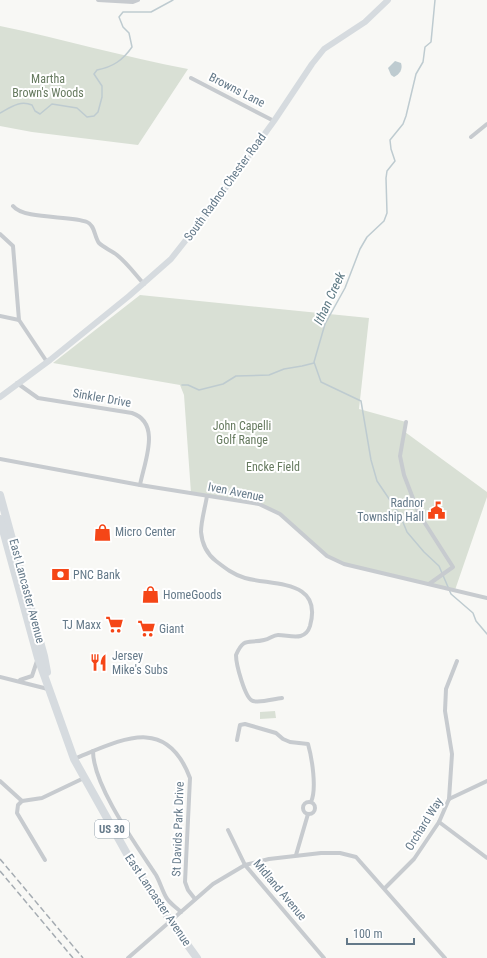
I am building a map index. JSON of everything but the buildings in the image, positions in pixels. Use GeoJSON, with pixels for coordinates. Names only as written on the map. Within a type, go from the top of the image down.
{"type":"FeatureCollection","features":[{"type":"Feature","properties":{"kind":"highway","name":"East Lancaster Avenue"},"geometry":{"type":"LineString","coordinates":[[0,495],[44,656],[50,689]]}},
{"type":"Feature","properties":{"kind":"highway","name":"East Lancaster Avenue"},"geometry":{"type":"LineString","coordinates":[[0,519],[38,658],[50,689],[61,727],[74,759],[131,861],[171,922],[197,958]]}},
{"type":"Feature","properties":{"kind":"main road","name":"South Radnor Chester Road"},"geometry":{"type":"LineString","coordinates":[[0,397],[47,362],[144,284],[176,253],[208,212],[324,49],[365,22],[388,0]]}},
{"type":"Feature","properties":{"kind":"street"},"geometry":{"type":"LineString","coordinates":[[98,0],[134,2],[138,0]]}},
{"type":"Feature","properties":{"kind":"street","name":"Browns Lane"},"geometry":{"type":"LineString","coordinates":[[191,78],[274,121]]}},
{"type":"Feature","properties":{"kind":"street"},"geometry":{"type":"LineString","coordinates":[[471,137],[487,124]]}},
{"type":"Feature","properties":{"kind":"street"},"geometry":{"type":"LineString","coordinates":[[13,206],[16,209],[40,216],[87,222],[93,227],[99,243],[116,254],[144,284]]}},
{"type":"Feature","properties":{"kind":"street"},"geometry":{"type":"LineString","coordinates":[[0,234],[13,246],[19,320],[47,362]]}},
{"type":"Feature","properties":{"kind":"street"},"geometry":{"type":"LineString","coordinates":[[0,316],[19,320]]}},
{"type":"Feature","properties":{"kind":"street","name":"Sinkler Drive"},"geometry":{"type":"LineString","coordinates":[[17,383],[38,398],[132,413],[142,418],[148,427],[149,434],[140,485]]}},
{"type":"Feature","properties":{"kind":"street"},"geometry":{"type":"LineString","coordinates":[[406,422],[400,456],[404,474],[419,514],[435,542],[443,550],[453,567],[429,584]]}},
{"type":"Feature","properties":{"kind":"street","name":"Iven Avenue"},"geometry":{"type":"LineString","coordinates":[[0,459],[140,485],[259,504],[280,514],[327,556],[344,564],[487,598]]}},
{"type":"Feature","properties":{"kind":"street","name":"Iven Avenue"},"geometry":{"type":"LineString","coordinates":[[0,464],[9,461]]}},
{"type":"Feature","properties":{"kind":"street"},"geometry":{"type":"LineString","coordinates":[[208,496],[201,532],[205,548],[210,556],[226,568],[243,577],[297,588],[306,596],[311,605],[312,614],[310,628],[303,636],[296,637],[276,635],[264,640],[248,640],[243,643],[236,655],[245,690],[250,699],[254,701],[282,698]]}},
{"type":"Feature","properties":{"kind":"street"},"geometry":{"type":"LineString","coordinates":[[18,681],[32,676],[36,668],[38,658]]}},
{"type":"Feature","properties":{"kind":"street"},"geometry":{"type":"LineString","coordinates":[[449,800],[452,754],[445,711],[446,689],[458,661]]}},
{"type":"Feature","properties":{"kind":"street"},"geometry":{"type":"LineString","coordinates":[[0,677],[50,689]]}},
{"type":"Feature","properties":{"kind":"street"},"geometry":{"type":"LineString","coordinates":[[237,740],[240,725],[245,724],[276,733],[282,739],[290,742],[308,744],[312,768],[311,802],[315,809],[312,813],[308,814],[296,855]]}},
{"type":"Feature","properties":{"kind":"street","name":"St Davids Park Drive"},"geometry":{"type":"LineString","coordinates":[[74,759],[115,742],[135,738],[151,738],[166,743],[180,756],[190,778],[185,882],[194,899]]}},
{"type":"Feature","properties":{"kind":"street"},"geometry":{"type":"LineString","coordinates":[[93,751],[95,769],[116,813],[129,833],[138,852],[157,877],[165,896],[181,912]]}},
{"type":"Feature","properties":{"kind":"street"},"geometry":{"type":"LineString","coordinates":[[45,860],[17,813],[18,805],[22,801],[42,798],[84,778]]}},
{"type":"Feature","properties":{"kind":"street"},"geometry":{"type":"LineString","coordinates":[[0,781],[22,801]]}},
{"type":"Feature","properties":{"kind":"street","name":"Orchard Way"},"geometry":{"type":"LineString","coordinates":[[385,888],[414,859],[439,822],[449,800],[487,781]]}},
{"type":"Feature","properties":{"kind":"street"},"geometry":{"type":"LineString","coordinates":[[308,814],[304,812],[303,806],[306,802],[311,802]]}},
{"type":"Feature","properties":{"kind":"street"},"geometry":{"type":"LineString","coordinates":[[439,822],[487,858]]}},
{"type":"Feature","properties":{"kind":"street","name":"Midland Avenue"},"geometry":{"type":"LineString","coordinates":[[228,830],[245,865],[324,958]]}},
{"type":"Feature","properties":{"kind":"street"},"geometry":{"type":"LineString","coordinates":[[128,958],[171,922],[194,899],[212,884],[245,865],[269,859],[296,855],[340,853],[356,857],[385,888],[445,958]]}},
{"type":"Feature","properties":{"kind":"green space","name":"Martha Brown's Woods"},"geometry":{"type":"Polygon","coordinates":[[[0,26],[188,69],[138,145],[32,132],[0,126],[0,26]]]}},
{"type":"Feature","properties":{"kind":"green space"},"geometry":{"type":"Polygon","coordinates":[[[140,295],[369,318],[359,409],[406,422],[405,432],[487,492],[487,497],[455,590],[344,564],[327,556],[280,514],[259,504],[191,493],[184,395],[180,385],[53,363],[140,295]]]}},
{"type":"Feature","properties":{"kind":"green space"},"geometry":{"type":"Polygon","coordinates":[[[275,711],[276,718],[260,719],[260,712],[275,711]]]}},
{"type":"Feature","properties":{"kind":"shaded area"},"geometry":{"type":"Polygon","coordinates":[[[395,61],[401,63],[402,67],[399,73],[394,77],[391,75],[388,68],[395,61]]]}},
{"type":"Feature","properties":{"kind":"waterway"},"geometry":{"type":"LineString","coordinates":[[0,113],[23,103],[32,105],[35,111],[40,114],[52,104],[77,108],[87,117],[94,116],[98,112],[102,97],[102,86],[94,74],[97,70],[108,67],[117,62],[125,56],[132,47],[129,33],[123,27],[119,17],[123,12],[151,12],[173,0]]}},
{"type":"Feature","properties":{"kind":"waterway","name":"Ithan Creek"},"geometry":{"type":"LineString","coordinates":[[435,0],[431,42],[425,47],[423,62],[416,74],[403,124],[390,140],[395,161],[387,171],[387,213],[384,221],[367,237],[360,249],[345,288],[325,324],[314,362],[321,382],[361,401],[371,460],[377,481],[400,515],[407,532],[424,552],[439,566],[451,594],[473,613],[476,621],[487,634]]}},
{"type":"Feature","properties":{"kind":"waterway"},"geometry":{"type":"LineString","coordinates":[[182,385],[188,385],[199,390],[223,384],[236,376],[269,375],[284,369],[314,363]]}},
{"type":"Feature","properties":{"kind":"railway"},"geometry":{"type":"LineString","coordinates":[[0,859],[83,958]]}},
{"type":"Feature","properties":{"kind":"railway"},"geometry":{"type":"LineString","coordinates":[[0,871],[73,958]]}},
{"type":"Feature","properties":{"kind":"place","name":"Radnor Township Hall"},"geometry":{"type":"Point","coordinates":[437,510]}},
{"type":"Feature","properties":{"kind":"place","name":"Micro Center"},"geometry":{"type":"Point","coordinates":[102,532]}},
{"type":"Feature","properties":{"kind":"place","name":"PNC Bank"},"geometry":{"type":"Point","coordinates":[60,575]}},
{"type":"Feature","properties":{"kind":"place","name":"HomeGoods"},"geometry":{"type":"Point","coordinates":[150,595]}},
{"type":"Feature","properties":{"kind":"place","name":"TJ Maxx"},"geometry":{"type":"Point","coordinates":[114,625]}},
{"type":"Feature","properties":{"kind":"place","name":"Giant"},"geometry":{"type":"Point","coordinates":[146,629]}},
{"type":"Feature","properties":{"kind":"place","name":"Jersey Mike's Subs"},"geometry":{"type":"Point","coordinates":[99,663]}},
{"type":"Feature","properties":{"kind":"park label","name":"John Capelli Golf Range"},"geometry":{"type":"Point","coordinates":[242,433]}},
{"type":"Feature","properties":{"kind":"park label","name":"Encke Field"},"geometry":{"type":"Point","coordinates":[273,467]}}]}
